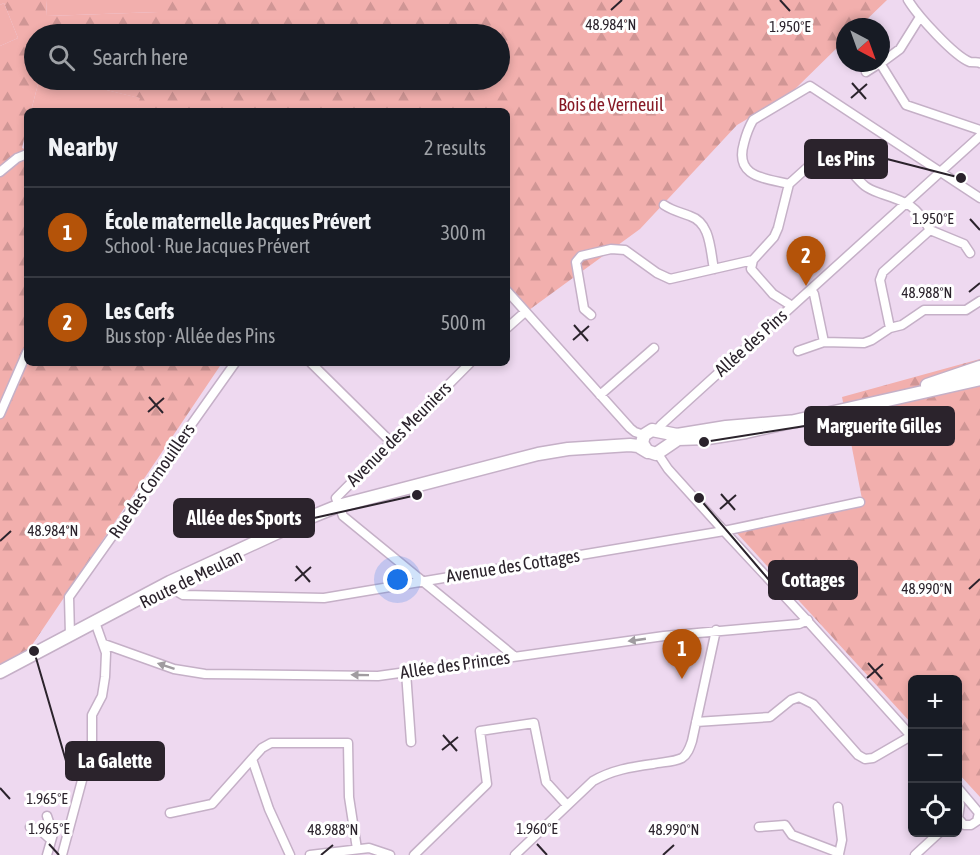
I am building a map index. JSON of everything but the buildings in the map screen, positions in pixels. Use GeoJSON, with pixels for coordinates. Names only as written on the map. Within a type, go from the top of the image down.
{"type":"FeatureCollection","features":[{"type":"Feature","properties":{"kind":"main road"},"geometry":{"type":"LineString","coordinates":[[874,404],[980,367]]}},
{"type":"Feature","properties":{"kind":"main road"},"geometry":{"type":"LineString","coordinates":[[797,421],[726,427],[682,435],[649,431],[644,436],[643,446],[657,451],[678,439],[718,437],[797,421],[874,404],[980,379]]}},
{"type":"Feature","properties":{"kind":"main road"},"geometry":{"type":"LineString","coordinates":[[657,451],[667,440],[659,431]]}},
{"type":"Feature","properties":{"kind":"main road","name":"Route de Meulan"},"geometry":{"type":"LineString","coordinates":[[624,445],[644,436]]}},
{"type":"Feature","properties":{"kind":"main road","name":"Route de Meulan"},"geometry":{"type":"LineString","coordinates":[[0,678],[171,584],[339,509],[538,460],[599,448],[624,445],[657,451]]}},
{"type":"Feature","properties":{"kind":"main road","name":"Route de Meulan"},"geometry":{"type":"LineString","coordinates":[[0,672],[70,635],[96,625]]}},
{"type":"Feature","properties":{"kind":"street"},"geometry":{"type":"LineString","coordinates":[[908,0],[920,17],[962,57],[971,62],[980,63]]}},
{"type":"Feature","properties":{"kind":"street"},"geometry":{"type":"LineString","coordinates":[[890,56],[900,49],[920,17]]}},
{"type":"Feature","properties":{"kind":"street"},"geometry":{"type":"LineString","coordinates":[[886,72],[906,105],[980,130]]}},
{"type":"Feature","properties":{"kind":"street"},"geometry":{"type":"LineString","coordinates":[[789,184],[751,172],[745,168],[740,156],[753,120],[810,86],[980,198]]}},
{"type":"Feature","properties":{"kind":"street","name":"Allée des Pins"},"geometry":{"type":"LineString","coordinates":[[659,431],[661,425],[810,289],[978,140]]}},
{"type":"Feature","properties":{"kind":"street"},"geometry":{"type":"LineString","coordinates":[[792,306],[773,294],[751,269],[753,260],[774,237],[789,184],[820,156],[827,154],[841,161],[866,187],[907,202],[926,222],[930,230],[964,244],[970,253]]}},
{"type":"Feature","properties":{"kind":"street"},"geometry":{"type":"LineString","coordinates":[[0,172],[16,158],[24,155]]}},
{"type":"Feature","properties":{"kind":"street"},"geometry":{"type":"LineString","coordinates":[[664,205],[672,211],[690,216],[703,224],[707,232],[714,269]]}},
{"type":"Feature","properties":{"kind":"street"},"geometry":{"type":"LineString","coordinates":[[890,328],[880,280],[883,272],[930,230]]}},
{"type":"Feature","properties":{"kind":"street"},"geometry":{"type":"LineString","coordinates":[[591,315],[584,309],[576,269],[576,262],[581,256],[611,249],[625,249],[657,273],[670,279],[753,260]]}},
{"type":"Feature","properties":{"kind":"street"},"geometry":{"type":"LineString","coordinates":[[810,289],[814,294],[824,342]]}},
{"type":"Feature","properties":{"kind":"street"},"geometry":{"type":"LineString","coordinates":[[510,294],[630,428],[644,436]]}},
{"type":"Feature","properties":{"kind":"street"},"geometry":{"type":"LineString","coordinates":[[798,351],[824,342],[864,343],[890,328],[902,325],[924,310],[966,310],[980,301]]}},
{"type":"Feature","properties":{"kind":"street"},"geometry":{"type":"LineString","coordinates":[[510,325],[525,312]]}},
{"type":"Feature","properties":{"kind":"street"},"geometry":{"type":"LineString","coordinates":[[600,395],[654,348]]}},
{"type":"Feature","properties":{"kind":"street"},"geometry":{"type":"LineString","coordinates":[[0,414],[24,359]]}},
{"type":"Feature","properties":{"kind":"street","name":"Rue des Cornouillers"},"geometry":{"type":"LineString","coordinates":[[70,635],[69,597],[233,366]]}},
{"type":"Feature","properties":{"kind":"street"},"geometry":{"type":"LineString","coordinates":[[314,366],[392,442]]}},
{"type":"Feature","properties":{"kind":"street","name":"Avenue des Meuniers"},"geometry":{"type":"LineString","coordinates":[[339,509],[336,498],[467,366]]}},
{"type":"Feature","properties":{"kind":"street"},"geometry":{"type":"LineString","coordinates":[[624,445],[630,428]]}},
{"type":"Feature","properties":{"kind":"street"},"geometry":{"type":"LineString","coordinates":[[657,451],[668,469],[808,620],[908,732]]}},
{"type":"Feature","properties":{"kind":"street","name":"Avenue des Cottages"},"geometry":{"type":"LineString","coordinates":[[171,584],[179,594],[189,596],[324,598],[724,531],[860,502]]}},
{"type":"Feature","properties":{"kind":"street"},"geometry":{"type":"LineString","coordinates":[[339,509],[343,516],[514,656]]}},
{"type":"Feature","properties":{"kind":"street","name":"Allée des Princes"},"geometry":{"type":"LineString","coordinates":[[104,645],[174,669],[205,674],[378,676],[716,630],[799,624],[808,620]]}},
{"type":"Feature","properties":{"kind":"street"},"geometry":{"type":"LineString","coordinates":[[62,855],[92,743],[92,715],[102,696],[106,653],[96,625]]}},
{"type":"Feature","properties":{"kind":"street"},"geometry":{"type":"LineString","coordinates":[[515,855],[593,781],[607,773],[681,758],[688,751],[716,630]]}},
{"type":"Feature","properties":{"kind":"street"},"geometry":{"type":"LineString","coordinates":[[406,672],[411,741]]}},
{"type":"Feature","properties":{"kind":"street"},"geometry":{"type":"LineString","coordinates":[[696,722],[770,717],[799,697],[813,704],[858,755],[865,759],[873,758],[908,739]]}},
{"type":"Feature","properties":{"kind":"street"},"geometry":{"type":"LineString","coordinates":[[414,855],[487,784],[480,731],[534,723],[546,782],[567,805]]}},
{"type":"Feature","properties":{"kind":"street"},"geometry":{"type":"LineString","coordinates":[[170,813],[212,804],[262,748],[271,743],[348,743],[349,797],[357,849]]}},
{"type":"Feature","properties":{"kind":"street"},"geometry":{"type":"LineString","coordinates":[[252,759],[269,809],[290,855]]}},
{"type":"Feature","properties":{"kind":"street"},"geometry":{"type":"LineString","coordinates":[[962,794],[979,813],[977,821],[971,825],[962,826]]}},
{"type":"Feature","properties":{"kind":"street"},"geometry":{"type":"LineString","coordinates":[[962,808],[966,805],[974,807]]}},
{"type":"Feature","properties":{"kind":"street"},"geometry":{"type":"LineString","coordinates":[[759,827],[785,825],[792,835],[839,855],[842,840],[838,807]]}},
{"type":"Feature","properties":{"kind":"street"},"geometry":{"type":"LineString","coordinates":[[47,816],[53,834],[47,855]]}},
{"type":"Feature","properties":{"kind":"street"},"geometry":{"type":"LineString","coordinates":[[30,827],[39,829],[51,840]]}},
{"type":"Feature","properties":{"kind":"street"},"geometry":{"type":"LineString","coordinates":[[915,855],[935,837]]}},
{"type":"Feature","properties":{"kind":"street"},"geometry":{"type":"LineString","coordinates":[[310,855],[369,848],[390,855]]}},
{"type":"Feature","properties":{"kind":"green space","name":"Bois de Verneuil"},"geometry":{"type":"Polygon","coordinates":[[[0,0],[46,0],[47,16],[158,12],[158,0],[887,0],[868,18],[836,18],[836,49],[790,94],[737,125],[640,229],[529,310],[510,288],[510,108],[137,108],[139,98],[106,90],[510,90],[510,24],[24,24],[24,90],[36,90],[32,108],[24,108],[22,148],[24,149],[24,366],[220,366],[28,651],[0,664],[0,46],[18,38],[4,3],[0,5],[0,0]]]}},
{"type":"Feature","properties":{"kind":"green space"},"geometry":{"type":"Polygon","coordinates":[[[46,0],[158,0],[158,12],[47,16],[46,0]]]}},
{"type":"Feature","properties":{"kind":"green space"},"geometry":{"type":"Polygon","coordinates":[[[4,3],[18,38],[0,46],[0,5],[4,3]]]}},
{"type":"Feature","properties":{"kind":"green space"},"geometry":{"type":"Polygon","coordinates":[[[36,90],[107,90],[140,98],[137,108],[32,108],[36,90]]]}},
{"type":"Feature","properties":{"kind":"green space"},"geometry":{"type":"Polygon","coordinates":[[[980,359],[980,797],[962,777],[962,675],[908,675],[908,720],[735,531],[863,504],[842,397],[980,359]]]}},
{"type":"Feature","properties":{"kind":"place","name":"Les Pins"},"geometry":{"type":"Point","coordinates":[961,178]}},
{"type":"Feature","properties":{"kind":"place","name":"Les Cerfs"},"geometry":{"type":"Point","coordinates":[806,286]}},
{"type":"Feature","properties":{"kind":"place","name":"Marguerite Gilles"},"geometry":{"type":"Point","coordinates":[704,442]}},
{"type":"Feature","properties":{"kind":"place","name":"Allée des Sports"},"geometry":{"type":"Point","coordinates":[417,495]}},
{"type":"Feature","properties":{"kind":"place","name":"Cottages"},"geometry":{"type":"Point","coordinates":[699,498]}},
{"type":"Feature","properties":{"kind":"place","name":"La Galette"},"geometry":{"type":"Point","coordinates":[34,651]}},
{"type":"Feature","properties":{"kind":"place","name":"École maternelle Jacques Prévert"},"geometry":{"type":"Point","coordinates":[682,679]}}]}
